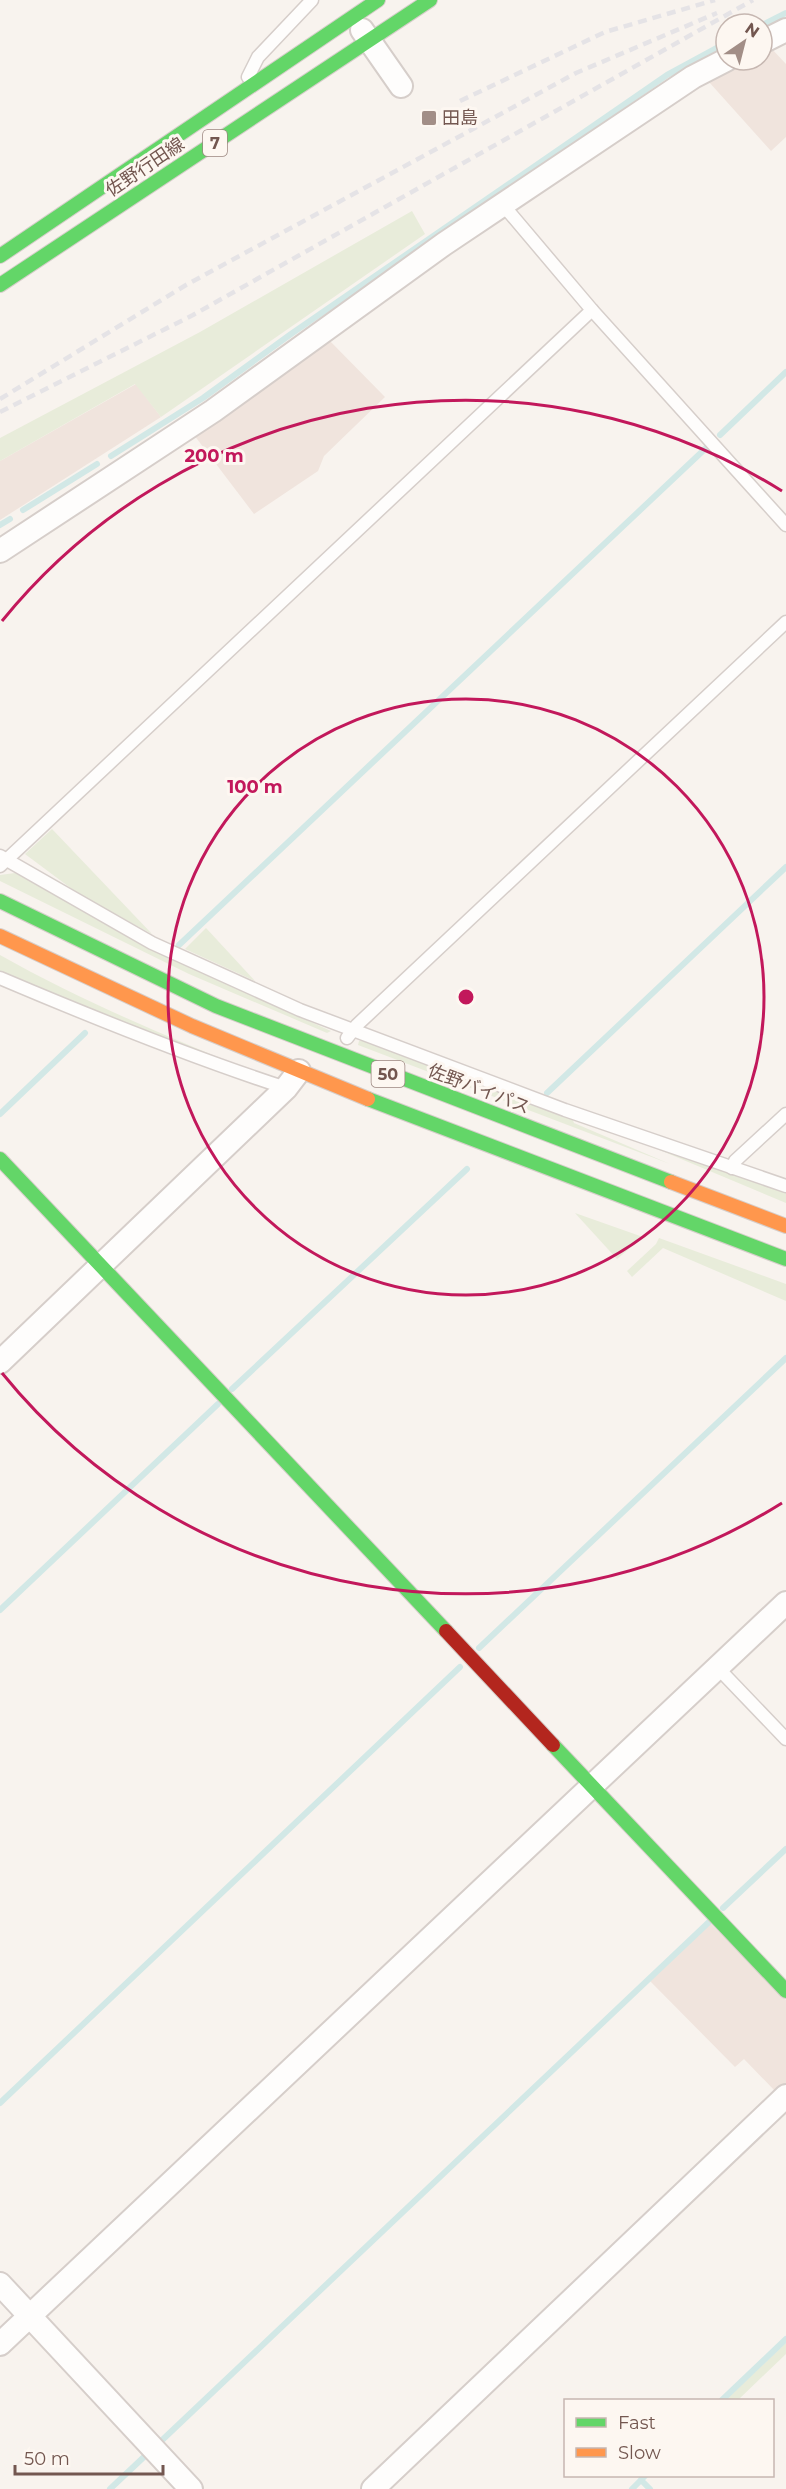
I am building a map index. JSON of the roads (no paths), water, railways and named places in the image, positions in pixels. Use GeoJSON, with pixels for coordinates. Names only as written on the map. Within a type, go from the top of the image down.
{"type":"FeatureCollection","features":[{"type":"Feature","properties":{"kind":"main road","name":"佐野行田線"},"geometry":{"type":"LineString","coordinates":[[0,256],[378,0]]}},
{"type":"Feature","properties":{"kind":"main road","name":"佐野行田線"},"geometry":{"type":"LineString","coordinates":[[5,281],[430,0]]}},
{"type":"Feature","properties":{"kind":"main road","name":"佐野バイパス"},"geometry":{"type":"LineString","coordinates":[[0,900],[216,1006],[786,1226]]}},
{"type":"Feature","properties":{"kind":"main road","name":"50"},"geometry":{"type":"LineString","coordinates":[[0,936],[292,1080],[786,1259]]}},
{"type":"Feature","properties":{"kind":"main road"},"geometry":{"type":"LineString","coordinates":[[0,1159],[786,1991]]}},
{"type":"Feature","properties":{"kind":"street"},"geometry":{"type":"LineString","coordinates":[[353,17],[401,86]]}},
{"type":"Feature","properties":{"kind":"street"},"geometry":{"type":"LineString","coordinates":[[0,551],[213,411],[444,244],[504,206],[693,77],[714,66]]}},
{"type":"Feature","properties":{"kind":"street"},"geometry":{"type":"LineString","coordinates":[[0,1362],[101,1267],[292,1080]]}},
{"type":"Feature","properties":{"kind":"street"},"geometry":{"type":"LineString","coordinates":[[0,2344],[786,1602]]}},
{"type":"Feature","properties":{"kind":"street"},"geometry":{"type":"LineString","coordinates":[[373,2489],[786,2096]]}},
{"type":"Feature","properties":{"kind":"street"},"geometry":{"type":"LineString","coordinates":[[0,2284],[191,2489]]}},
{"type":"Feature","properties":{"kind":"lane"},"geometry":{"type":"LineString","coordinates":[[243,90],[258,57],[312,0]]}},
{"type":"Feature","properties":{"kind":"lane"},"geometry":{"type":"LineString","coordinates":[[504,206],[592,310],[786,525]]}},
{"type":"Feature","properties":{"kind":"lane"},"geometry":{"type":"LineString","coordinates":[[0,265],[5,281]]}},
{"type":"Feature","properties":{"kind":"lane"},"geometry":{"type":"LineString","coordinates":[[592,310],[2,860],[180,957],[351,1031],[786,1186]]}},
{"type":"Feature","properties":{"kind":"lane"},"geometry":{"type":"LineString","coordinates":[[339,1055],[351,1031],[786,622]]}},
{"type":"Feature","properties":{"kind":"lane"},"geometry":{"type":"LineString","coordinates":[[0,978],[102,1019],[135,1036],[292,1080]]}},
{"type":"Feature","properties":{"kind":"lane"},"geometry":{"type":"LineString","coordinates":[[732,1168],[735,1161],[786,1114]]}},
{"type":"Feature","properties":{"kind":"lane"},"geometry":{"type":"LineString","coordinates":[[717,1667],[786,1739]]}},
{"type":"Feature","properties":{"kind":"waterway"},"geometry":{"type":"LineString","coordinates":[[774,19],[786,13]]}},
{"type":"Feature","properties":{"kind":"waterway"},"geometry":{"type":"LineString","coordinates":[[111,456],[203,398],[291,334],[667,75],[714,50]]}},
{"type":"Feature","properties":{"kind":"waterway"},"geometry":{"type":"LineString","coordinates":[[720,435],[786,372]]}},
{"type":"Feature","properties":{"kind":"waterway"},"geometry":{"type":"LineString","coordinates":[[179,945],[706,448]]}},
{"type":"Feature","properties":{"kind":"waterway"},"geometry":{"type":"LineString","coordinates":[[23,510],[97,464]]}},
{"type":"Feature","properties":{"kind":"waterway"},"geometry":{"type":"LineString","coordinates":[[0,525],[10,519]]}},
{"type":"Feature","properties":{"kind":"waterway"},"geometry":{"type":"LineString","coordinates":[[547,1093],[786,867]]}},
{"type":"Feature","properties":{"kind":"waterway"},"geometry":{"type":"LineString","coordinates":[[0,1114],[85,1033]]}},
{"type":"Feature","properties":{"kind":"waterway"},"geometry":{"type":"LineString","coordinates":[[232,1389],[467,1169]]}},
{"type":"Feature","properties":{"kind":"waterway"},"geometry":{"type":"LineString","coordinates":[[479,1648],[786,1358]]}},
{"type":"Feature","properties":{"kind":"waterway"},"geometry":{"type":"LineString","coordinates":[[0,1610],[218,1404]]}},
{"type":"Feature","properties":{"kind":"waterway"},"geometry":{"type":"LineString","coordinates":[[0,2103],[460,1667]]}},
{"type":"Feature","properties":{"kind":"waterway"},"geometry":{"type":"LineString","coordinates":[[723,1908],[786,1849]]}},
{"type":"Feature","properties":{"kind":"waterway"},"geometry":{"type":"LineString","coordinates":[[158,2444],[709,1922]]}},
{"type":"Feature","properties":{"kind":"waterway"},"geometry":{"type":"LineString","coordinates":[[723,2399],[786,2339]]}},
{"type":"Feature","properties":{"kind":"waterway"},"geometry":{"type":"LineString","coordinates":[[110,2489],[146,2455]]}},
{"type":"Feature","properties":{"kind":"waterway"},"geometry":{"type":"LineString","coordinates":[[644,2477],[641,2480],[650,2489]]}},
{"type":"Feature","properties":{"kind":"waterway"},"geometry":{"type":"LineString","coordinates":[[632,2489],[641,2480]]}},
{"type":"Feature","properties":{"kind":"railway"},"geometry":{"type":"LineString","coordinates":[[460,101],[605,32],[715,0]]}},
{"type":"Feature","properties":{"kind":"railway"},"geometry":{"type":"LineString","coordinates":[[0,412],[193,315],[753,0]]}},
{"type":"Feature","properties":{"kind":"railway"},"geometry":{"type":"LineString","coordinates":[[0,399],[186,285],[576,73],[714,14]]}},
{"type":"Feature","properties":{"kind":"place","name":"田島"},"geometry":{"type":"Point","coordinates":[429,118]}}]}
